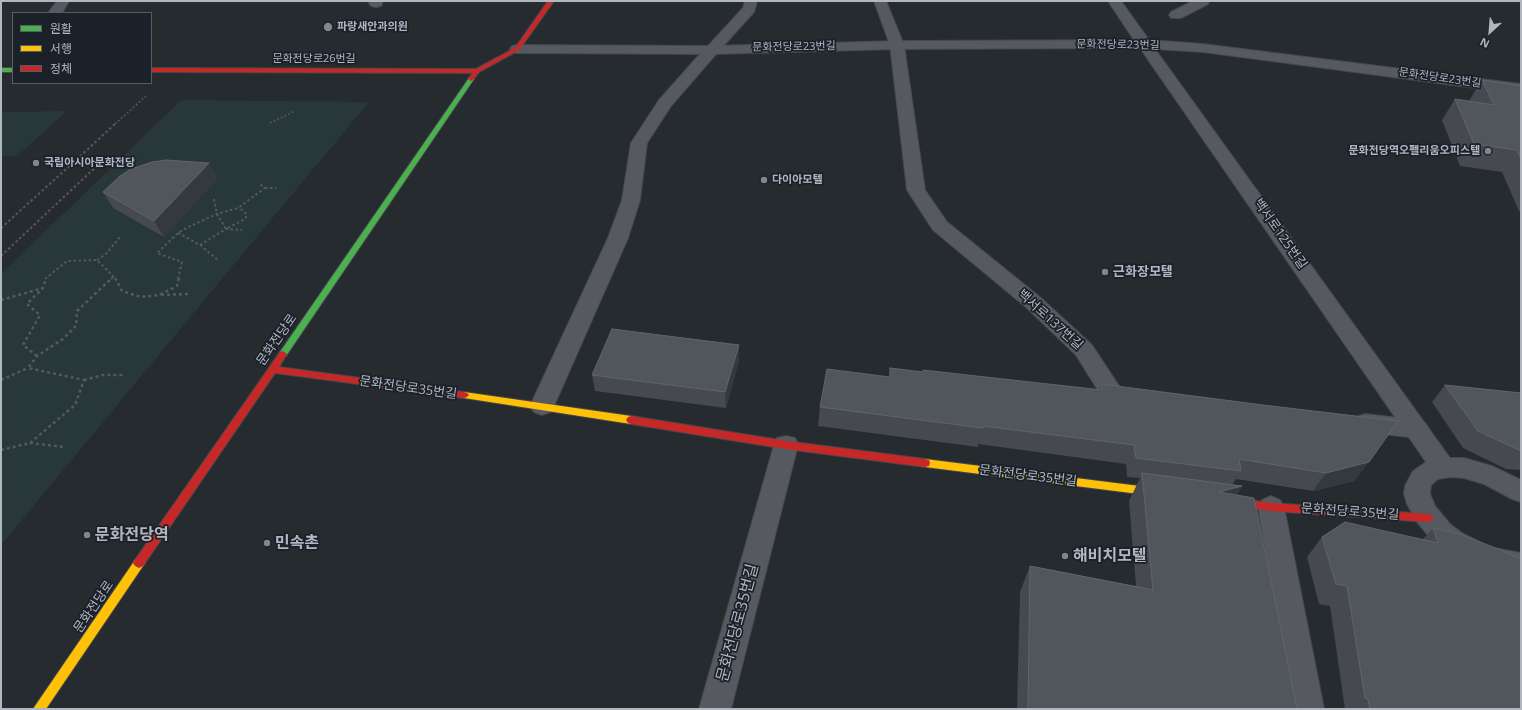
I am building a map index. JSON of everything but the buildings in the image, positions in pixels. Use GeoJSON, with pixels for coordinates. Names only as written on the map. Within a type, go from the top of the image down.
{"type":"FeatureCollection","features":[{"type":"Feature","properties":{"kind":"street"},"geometry":{"type":"LineString","coordinates":[[56,12],[62,1]]}},
{"type":"Feature","properties":{"kind":"street","name":"문화전당로"},"geometry":{"type":"LineString","coordinates":[[39,709],[477,71],[517,49],[551,1]]}},
{"type":"Feature","properties":{"kind":"street"},"geometry":{"type":"LineString","coordinates":[[542,406],[618,238],[631,200],[639,143],[665,103],[749,9],[751,1]]}},
{"type":"Feature","properties":{"kind":"street","name":"백서로137번길"},"geometry":{"type":"LineString","coordinates":[[880,1],[897,45],[916,190],[940,226],[1034,303],[1084,350],[1114,397],[1145,400]]}},
{"type":"Feature","properties":{"kind":"street","name":"백서로125번길"},"geometry":{"type":"LineString","coordinates":[[1114,1],[1146,44],[1444,468]]}},
{"type":"Feature","properties":{"kind":"street"},"geometry":{"type":"LineString","coordinates":[[1176,15],[1203,1]]}},
{"type":"Feature","properties":{"kind":"street","name":"문화전당로23번길"},"geometry":{"type":"LineString","coordinates":[[517,49],[712,50],[897,45],[1146,44],[1203,48],[1521,90]]}},
{"type":"Feature","properties":{"kind":"street"},"geometry":{"type":"LineString","coordinates":[[1,70],[12,70]]}},
{"type":"Feature","properties":{"kind":"street","name":"문화전당로26번길"},"geometry":{"type":"LineString","coordinates":[[152,70],[477,71]]}},
{"type":"Feature","properties":{"kind":"street","name":"문화전당로35번길"},"geometry":{"type":"LineString","coordinates":[[273,369],[542,406],[786,445],[1169,494]]}},
{"type":"Feature","properties":{"kind":"street"},"geometry":{"type":"LineString","coordinates":[[1347,421],[1417,429]]}},
{"type":"Feature","properties":{"kind":"street","name":"문화전당로35번길"},"geometry":{"type":"LineString","coordinates":[[715,709],[786,445]]}},
{"type":"Feature","properties":{"kind":"street"},"geometry":{"type":"LineString","coordinates":[[1521,492],[1506,482],[1478,471],[1464,468],[1444,468],[1428,473],[1422,478],[1418,486],[1420,504],[1428,518],[1441,532],[1469,551],[1500,562],[1521,565]]}},
{"type":"Feature","properties":{"kind":"street","name":"문화전당로35번길"},"geometry":{"type":"LineString","coordinates":[[1216,500],[1271,507],[1428,518]]}},
{"type":"Feature","properties":{"kind":"street"},"geometry":{"type":"LineString","coordinates":[[1271,507],[1308,709]]}},
{"type":"Feature","properties":{"kind":"path"},"geometry":{"type":"LineString","coordinates":[[1,228],[146,96]]}},
{"type":"Feature","properties":{"kind":"path"},"geometry":{"type":"LineString","coordinates":[[270,123],[295,111]]}},
{"type":"Feature","properties":{"kind":"path"},"geometry":{"type":"LineString","coordinates":[[1,256],[100,163],[74,162]]}},
{"type":"Feature","properties":{"kind":"path"},"geometry":{"type":"LineString","coordinates":[[259,183],[265,188]]}},
{"type":"Feature","properties":{"kind":"path"},"geometry":{"type":"LineString","coordinates":[[159,295],[178,286],[182,262],[157,253],[178,233],[199,221],[238,208],[265,188],[276,188]]}},
{"type":"Feature","properties":{"kind":"path"},"geometry":{"type":"LineString","coordinates":[[214,199],[217,214],[226,229]]}},
{"type":"Feature","properties":{"kind":"path"},"geometry":{"type":"LineString","coordinates":[[200,245],[245,218],[246,215],[244,211],[238,208]]}},
{"type":"Feature","properties":{"kind":"path"},"geometry":{"type":"LineString","coordinates":[[226,229],[242,230]]}},
{"type":"Feature","properties":{"kind":"path"},"geometry":{"type":"LineString","coordinates":[[178,233],[200,245],[218,260]]}},
{"type":"Feature","properties":{"kind":"path"},"geometry":{"type":"LineString","coordinates":[[37,356],[23,345],[40,315],[27,304],[43,288],[45,279],[67,262],[97,260],[106,254],[120,237]]}},
{"type":"Feature","properties":{"kind":"path"},"geometry":{"type":"LineString","coordinates":[[97,260],[114,276],[122,291],[141,297],[190,294]]}},
{"type":"Feature","properties":{"kind":"path"},"geometry":{"type":"LineString","coordinates":[[1,380],[28,368],[37,356],[63,339],[76,326],[77,311],[114,276]]}},
{"type":"Feature","properties":{"kind":"path"},"geometry":{"type":"LineString","coordinates":[[1,300],[43,288]]}},
{"type":"Feature","properties":{"kind":"path"},"geometry":{"type":"LineString","coordinates":[[28,368],[84,380],[103,375],[124,375]]}},
{"type":"Feature","properties":{"kind":"path"},"geometry":{"type":"LineString","coordinates":[[30,443],[75,405],[84,380]]}},
{"type":"Feature","properties":{"kind":"path"},"geometry":{"type":"LineString","coordinates":[[1,450],[30,443],[65,447]]}},
{"type":"Feature","properties":{"kind":"shaded area"},"geometry":{"type":"Polygon","coordinates":[[[181,100],[369,102],[1,545],[1,274],[181,100]]]}},
{"type":"Feature","properties":{"kind":"shaded area"},"geometry":{"type":"Polygon","coordinates":[[[67,111],[17,156],[1,156],[1,112],[67,111]]]}},
{"type":"Feature","properties":{"kind":"traffic: fast"},"geometry":{"type":"LineString","coordinates":[[1,70],[12,70]]}},
{"type":"Feature","properties":{"kind":"traffic: fast"},"geometry":{"type":"LineString","coordinates":[[283,354],[471,79]]}},
{"type":"Feature","properties":{"kind":"traffic: slow"},"geometry":{"type":"LineString","coordinates":[[464,395],[631,420]]}},
{"type":"Feature","properties":{"kind":"traffic: slow"},"geometry":{"type":"LineString","coordinates":[[925,463],[1163,493]]}},
{"type":"Feature","properties":{"kind":"traffic: slow"},"geometry":{"type":"LineString","coordinates":[[39,709],[139,563]]}},
{"type":"Feature","properties":{"kind":"traffic: jam"},"geometry":{"type":"LineString","coordinates":[[471,79],[477,71],[517,49],[551,1]]}},
{"type":"Feature","properties":{"kind":"traffic: jam"},"geometry":{"type":"LineString","coordinates":[[152,70],[477,71]]}},
{"type":"Feature","properties":{"kind":"traffic: jam"},"geometry":{"type":"LineString","coordinates":[[139,563],[283,354]]}},
{"type":"Feature","properties":{"kind":"traffic: jam"},"geometry":{"type":"LineString","coordinates":[[273,369],[464,395]]}},
{"type":"Feature","properties":{"kind":"traffic: jam"},"geometry":{"type":"LineString","coordinates":[[631,420],[786,445],[925,463]]}},
{"type":"Feature","properties":{"kind":"traffic: jam"},"geometry":{"type":"LineString","coordinates":[[1225,501],[1271,507],[1428,518]]}},
{"type":"Feature","properties":{"kind":"place","name":"파랑새안과의원"},"geometry":{"type":"Point","coordinates":[328,27]}},
{"type":"Feature","properties":{"kind":"place","name":"문화전당역오펠리움오피스텔"},"geometry":{"type":"Point","coordinates":[1488,151]}},
{"type":"Feature","properties":{"kind":"place","name":"국립아시아문화전당"},"geometry":{"type":"Point","coordinates":[36,163]}},
{"type":"Feature","properties":{"kind":"place","name":"다이아모텔"},"geometry":{"type":"Point","coordinates":[764,180]}},
{"type":"Feature","properties":{"kind":"place","name":"근화장모텔"},"geometry":{"type":"Point","coordinates":[1105,272]}},
{"type":"Feature","properties":{"kind":"place","name":"문화전당역"},"geometry":{"type":"Point","coordinates":[87,535]}},
{"type":"Feature","properties":{"kind":"place","name":"민속촌"},"geometry":{"type":"Point","coordinates":[267,543]}},
{"type":"Feature","properties":{"kind":"place","name":"해비치모텔"},"geometry":{"type":"Point","coordinates":[1065,556]}}]}
